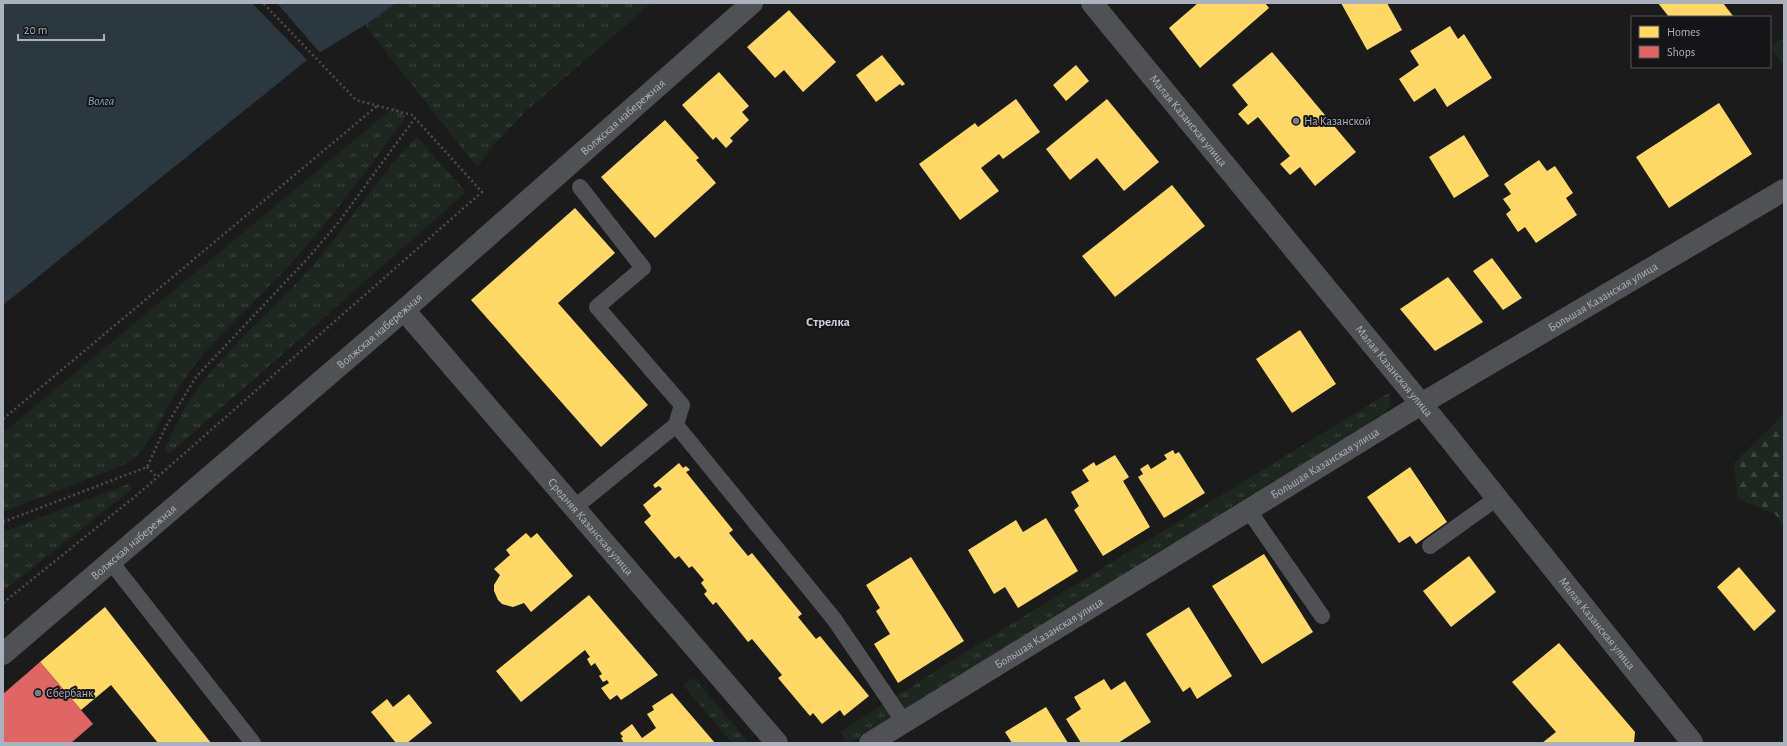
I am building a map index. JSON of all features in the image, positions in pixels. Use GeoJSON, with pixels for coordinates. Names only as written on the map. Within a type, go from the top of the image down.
{"type":"FeatureCollection","features":[{"type":"Feature","properties":{"kind":"street","name":"Волжская набережная"},"geometry":{"type":"LineString","coordinates":[[3,654],[404,310],[752,3]]}},
{"type":"Feature","properties":{"kind":"street","name":"Малая Казанская улица"},"geometry":{"type":"LineString","coordinates":[[1092,3],[1421,404],[1692,743]]}},
{"type":"Feature","properties":{"kind":"street","name":"Большая Казанская улица"},"geometry":{"type":"LineString","coordinates":[[870,743],[1421,404],[1784,190]]}},
{"type":"Feature","properties":{"kind":"street","name":"Средняя Казанская улица"},"geometry":{"type":"LineString","coordinates":[[404,310],[777,743]]}},
{"type":"Feature","properties":{"kind":"lane"},"geometry":{"type":"LineString","coordinates":[[574,508],[676,425],[682,405],[597,307],[643,268],[580,187]]}},
{"type":"Feature","properties":{"kind":"lane"},"geometry":{"type":"LineString","coordinates":[[676,425],[834,619],[898,713],[902,723]]}},
{"type":"Feature","properties":{"kind":"lane"},"geometry":{"type":"LineString","coordinates":[[1430,546],[1497,498]]}},
{"type":"Feature","properties":{"kind":"lane"},"geometry":{"type":"LineString","coordinates":[[1249,511],[1322,616]]}},
{"type":"Feature","properties":{"kind":"lane"},"geometry":{"type":"LineString","coordinates":[[111,562],[253,743]]}},
{"type":"Feature","properties":{"kind":"path"},"geometry":{"type":"LineString","coordinates":[[3,603],[157,477],[482,192],[412,115],[356,100],[263,3]]}},
{"type":"Feature","properties":{"kind":"path"},"geometry":{"type":"LineString","coordinates":[[3,419],[377,106]]}},
{"type":"Feature","properties":{"kind":"path"},"geometry":{"type":"LineString","coordinates":[[3,522],[148,467],[165,428],[196,377],[308,258],[338,223],[415,118]]}},
{"type":"Feature","properties":{"kind":"path"},"geometry":{"type":"LineString","coordinates":[[148,467],[157,477]]}},
{"type":"Feature","properties":{"kind":"green space"},"geometry":{"type":"Polygon","coordinates":[[[396,3],[651,3],[526,111],[492,147],[477,167],[365,25],[396,3]]]}},
{"type":"Feature","properties":{"kind":"green space"},"geometry":{"type":"Polygon","coordinates":[[[1784,37],[1784,66],[1771,48],[1771,46],[1784,37]]]}},
{"type":"Feature","properties":{"kind":"green space"},"geometry":{"type":"Polygon","coordinates":[[[395,106],[406,117],[350,192],[306,246],[277,278],[219,336],[193,368],[174,394],[156,430],[140,451],[131,460],[121,466],[3,512],[3,433],[395,106]]]}},
{"type":"Feature","properties":{"kind":"green space"},"geometry":{"type":"Polygon","coordinates":[[[417,137],[466,192],[169,454],[165,450],[178,421],[207,376],[316,262],[390,167],[417,137]]]}},
{"type":"Feature","properties":{"kind":"green space"},"geometry":{"type":"Polygon","coordinates":[[[1390,392],[1391,405],[1383,414],[851,743],[847,743],[840,732],[969,650],[1390,392]]]}},
{"type":"Feature","properties":{"kind":"green space"},"geometry":{"type":"Polygon","coordinates":[[[1784,414],[1784,526],[1775,514],[1738,499],[1734,463],[1784,414]]]}},
{"type":"Feature","properties":{"kind":"green space"},"geometry":{"type":"Polygon","coordinates":[[[128,484],[132,489],[3,591],[3,532],[128,484]]]}},
{"type":"Feature","properties":{"kind":"green space"},"geometry":{"type":"Polygon","coordinates":[[[694,678],[749,743],[732,743],[683,685],[694,678]]]}},
{"type":"Feature","properties":{"kind":"water","name":"Волга"},"geometry":{"type":"Polygon","coordinates":[[[3,3],[396,3],[365,25],[307,60],[3,305],[3,3]]]}},
{"type":"Feature","properties":{"kind":"pier"},"geometry":{"type":"Polygon","coordinates":[[[252,3],[277,3],[321,54],[309,62],[252,3]]]}},
{"type":"Feature","properties":{"kind":"building: Homes"},"geometry":{"type":"Polygon","coordinates":[[[1198,3],[1265,3],[1269,8],[1200,68],[1169,28],[1198,3]]]}},
{"type":"Feature","properties":{"kind":"building: Homes"},"geometry":{"type":"Polygon","coordinates":[[[1341,3],[1387,3],[1402,30],[1367,50],[1341,3]]]}},
{"type":"Feature","properties":{"kind":"building: Homes"},"geometry":{"type":"Polygon","coordinates":[[[1658,3],[1723,3],[1733,16],[1668,16],[1658,3]]]}},
{"type":"Feature","properties":{"kind":"building: Homes"},"geometry":{"type":"Polygon","coordinates":[[[789,10],[836,62],[803,92],[784,70],[775,78],[747,47],[789,10]]]}},
{"type":"Feature","properties":{"kind":"building: Homes"},"geometry":{"type":"Polygon","coordinates":[[[1450,26],[1458,39],[1464,34],[1492,78],[1447,107],[1435,88],[1414,102],[1399,79],[1419,65],[1410,51],[1450,26]]]}},
{"type":"Feature","properties":{"kind":"building: Homes","name":"На Казанской"},"geometry":{"type":"Polygon","coordinates":[[[1272,52],[1356,152],[1315,186],[1300,167],[1290,175],[1280,164],[1290,156],[1258,117],[1248,125],[1238,114],[1248,105],[1232,85],[1272,52]]]}},
{"type":"Feature","properties":{"kind":"building: Homes"},"geometry":{"type":"Polygon","coordinates":[[[882,55],[905,84],[902,86],[900,84],[876,102],[856,75],[882,55]]]}},
{"type":"Feature","properties":{"kind":"building: Homes"},"geometry":{"type":"Polygon","coordinates":[[[1076,65],[1089,81],[1066,101],[1053,85],[1076,65]]]}},
{"type":"Feature","properties":{"kind":"building: Homes"},"geometry":{"type":"Polygon","coordinates":[[[719,72],[749,106],[742,112],[749,120],[730,138],[733,141],[726,148],[716,137],[713,140],[682,105],[719,72]]]}},
{"type":"Feature","properties":{"kind":"building: Homes"},"geometry":{"type":"Polygon","coordinates":[[[1016,99],[1040,132],[1003,159],[999,154],[981,168],[999,191],[960,220],[919,164],[975,123],[978,127],[1016,99]]]}},
{"type":"Feature","properties":{"kind":"building: Homes"},"geometry":{"type":"Polygon","coordinates":[[[1107,99],[1159,162],[1124,191],[1097,158],[1070,180],[1046,149],[1107,99]]]}},
{"type":"Feature","properties":{"kind":"building: Homes"},"geometry":{"type":"Polygon","coordinates":[[[1719,103],[1752,154],[1669,208],[1636,157],[1719,103]]]}},
{"type":"Feature","properties":{"kind":"building: Homes"},"geometry":{"type":"Polygon","coordinates":[[[665,120],[699,158],[696,160],[716,183],[655,238],[601,177],[665,120]]]}},
{"type":"Feature","properties":{"kind":"building: Homes"},"geometry":{"type":"Polygon","coordinates":[[[1464,135],[1489,176],[1454,198],[1429,157],[1464,135]]]}},
{"type":"Feature","properties":{"kind":"building: Homes"},"geometry":{"type":"Polygon","coordinates":[[[1539,160],[1547,171],[1555,166],[1573,193],[1566,198],[1577,215],[1536,243],[1525,227],[1518,232],[1506,214],[1511,210],[1503,199],[1511,194],[1504,184],[1539,160]]]}},
{"type":"Feature","properties":{"kind":"building: Homes"},"geometry":{"type":"Polygon","coordinates":[[[1172,185],[1205,226],[1115,297],[1082,256],[1172,185]]]}},
{"type":"Feature","properties":{"kind":"building: Homes"},"geometry":{"type":"Polygon","coordinates":[[[575,208],[615,253],[558,303],[648,405],[601,447],[471,300],[575,208]]]}},
{"type":"Feature","properties":{"kind":"building: Homes"},"geometry":{"type":"Polygon","coordinates":[[[1492,258],[1522,298],[1503,310],[1473,271],[1492,258]]]}},
{"type":"Feature","properties":{"kind":"building: Homes"},"geometry":{"type":"Polygon","coordinates":[[[1448,277],[1483,322],[1435,351],[1400,309],[1448,277]]]}},
{"type":"Feature","properties":{"kind":"building: Homes"},"geometry":{"type":"Polygon","coordinates":[[[1300,330],[1336,384],[1292,413],[1256,359],[1300,330]]]}},
{"type":"Feature","properties":{"kind":"building: Homes"},"geometry":{"type":"Polygon","coordinates":[[[1173,450],[1175,454],[1179,452],[1205,493],[1164,518],[1138,477],[1143,474],[1140,469],[1148,464],[1151,469],[1167,459],[1164,455],[1173,450]]]}},
{"type":"Feature","properties":{"kind":"building: Homes"},"geometry":{"type":"Polygon","coordinates":[[[1115,455],[1129,477],[1123,481],[1150,527],[1103,556],[1074,510],[1079,506],[1071,492],[1089,481],[1082,470],[1094,462],[1096,466],[1115,455]]]}},
{"type":"Feature","properties":{"kind":"building: Homes"},"geometry":{"type":"Polygon","coordinates":[[[679,463],[683,468],[686,466],[690,470],[686,472],[733,530],[729,533],[748,556],[752,553],[802,614],[798,617],[816,639],[820,636],[869,696],[844,716],[840,710],[822,724],[813,713],[810,716],[778,678],[782,675],[752,639],[748,642],[716,602],[713,605],[704,594],[707,591],[701,583],[704,580],[692,566],[689,568],[679,556],[675,559],[644,522],[651,516],[643,505],[662,489],[659,486],[655,488],[653,485],[679,463]]]}},
{"type":"Feature","properties":{"kind":"building: Homes"},"geometry":{"type":"Polygon","coordinates":[[[1410,467],[1447,522],[1416,544],[1410,536],[1399,543],[1367,497],[1410,467]]]}},
{"type":"Feature","properties":{"kind":"building: Homes"},"geometry":{"type":"Polygon","coordinates":[[[1046,518],[1078,571],[1018,608],[1005,587],[994,594],[968,550],[1016,520],[1023,532],[1046,518]]]}},
{"type":"Feature","properties":{"kind":"building: Homes"},"geometry":{"type":"Polygon","coordinates":[[[526,533],[531,538],[537,533],[573,576],[531,612],[524,603],[513,607],[502,604],[498,600],[494,591],[494,585],[500,575],[494,569],[510,555],[506,550],[526,533]]]}},
{"type":"Feature","properties":{"kind":"building: Homes"},"geometry":{"type":"Polygon","coordinates":[[[1264,554],[1313,632],[1262,664],[1212,586],[1264,554]]]}},
{"type":"Feature","properties":{"kind":"building: Homes"},"geometry":{"type":"Polygon","coordinates":[[[1469,556],[1496,592],[1451,627],[1423,591],[1469,556]]]}},
{"type":"Feature","properties":{"kind":"building: Homes"},"geometry":{"type":"Polygon","coordinates":[[[911,557],[964,641],[898,683],[874,644],[890,634],[876,611],[880,608],[866,585],[911,557]]]}},
{"type":"Feature","properties":{"kind":"building: Homes"},"geometry":{"type":"Polygon","coordinates":[[[1739,567],[1776,611],[1754,631],[1717,587],[1739,567]]]}},
{"type":"Feature","properties":{"kind":"building: Homes"},"geometry":{"type":"Polygon","coordinates":[[[589,595],[658,675],[621,700],[617,695],[610,700],[601,688],[609,683],[607,680],[603,682],[599,676],[602,674],[595,663],[591,666],[587,659],[590,657],[585,650],[521,702],[496,671],[589,595]]]}},
{"type":"Feature","properties":{"kind":"building: Homes"},"geometry":{"type":"Polygon","coordinates":[[[105,607],[211,743],[158,743],[111,685],[81,710],[40,662],[105,607]]]}},
{"type":"Feature","properties":{"kind":"building: Homes"},"geometry":{"type":"Polygon","coordinates":[[[1189,607],[1232,676],[1197,699],[1190,687],[1183,692],[1146,634],[1189,607]]]}},
{"type":"Feature","properties":{"kind":"building: Homes"},"geometry":{"type":"Polygon","coordinates":[[[1559,643],[1635,732],[1634,743],[1542,743],[1556,732],[1512,682],[1559,643]]]}},
{"type":"Feature","properties":{"kind":"building: Homes"},"geometry":{"type":"Polygon","coordinates":[[[1104,679],[1111,690],[1125,681],[1151,722],[1118,743],[1081,743],[1066,719],[1081,709],[1074,697],[1104,679]]]}},
{"type":"Feature","properties":{"kind":"building: Homes"},"geometry":{"type":"Polygon","coordinates":[[[672,693],[715,743],[624,743],[621,738],[623,737],[620,733],[632,724],[642,738],[656,728],[647,714],[654,710],[652,706],[672,693]]]}},
{"type":"Feature","properties":{"kind":"building: Homes"},"geometry":{"type":"Polygon","coordinates":[[[409,694],[432,723],[407,743],[396,743],[371,712],[387,699],[393,707],[409,694]]]}},
{"type":"Feature","properties":{"kind":"building: Homes"},"geometry":{"type":"Polygon","coordinates":[[[1046,707],[1068,743],[1012,743],[1005,732],[1046,707]]]}},
{"type":"Feature","properties":{"kind":"building: Shops"},"geometry":{"type":"Polygon","coordinates":[[[40,662],[93,724],[71,743],[3,743],[3,694],[40,662]]]}},
{"type":"Feature","properties":{"kind":"place","name":"На Казанской"},"geometry":{"type":"Point","coordinates":[1296,121]}},
{"type":"Feature","properties":{"kind":"place","name":"Сбербанк"},"geometry":{"type":"Point","coordinates":[38,693]}},
{"type":"Feature","properties":{"kind":"district","name":"Стрелка"},"geometry":{"type":"Point","coordinates":[828,322]}}]}
